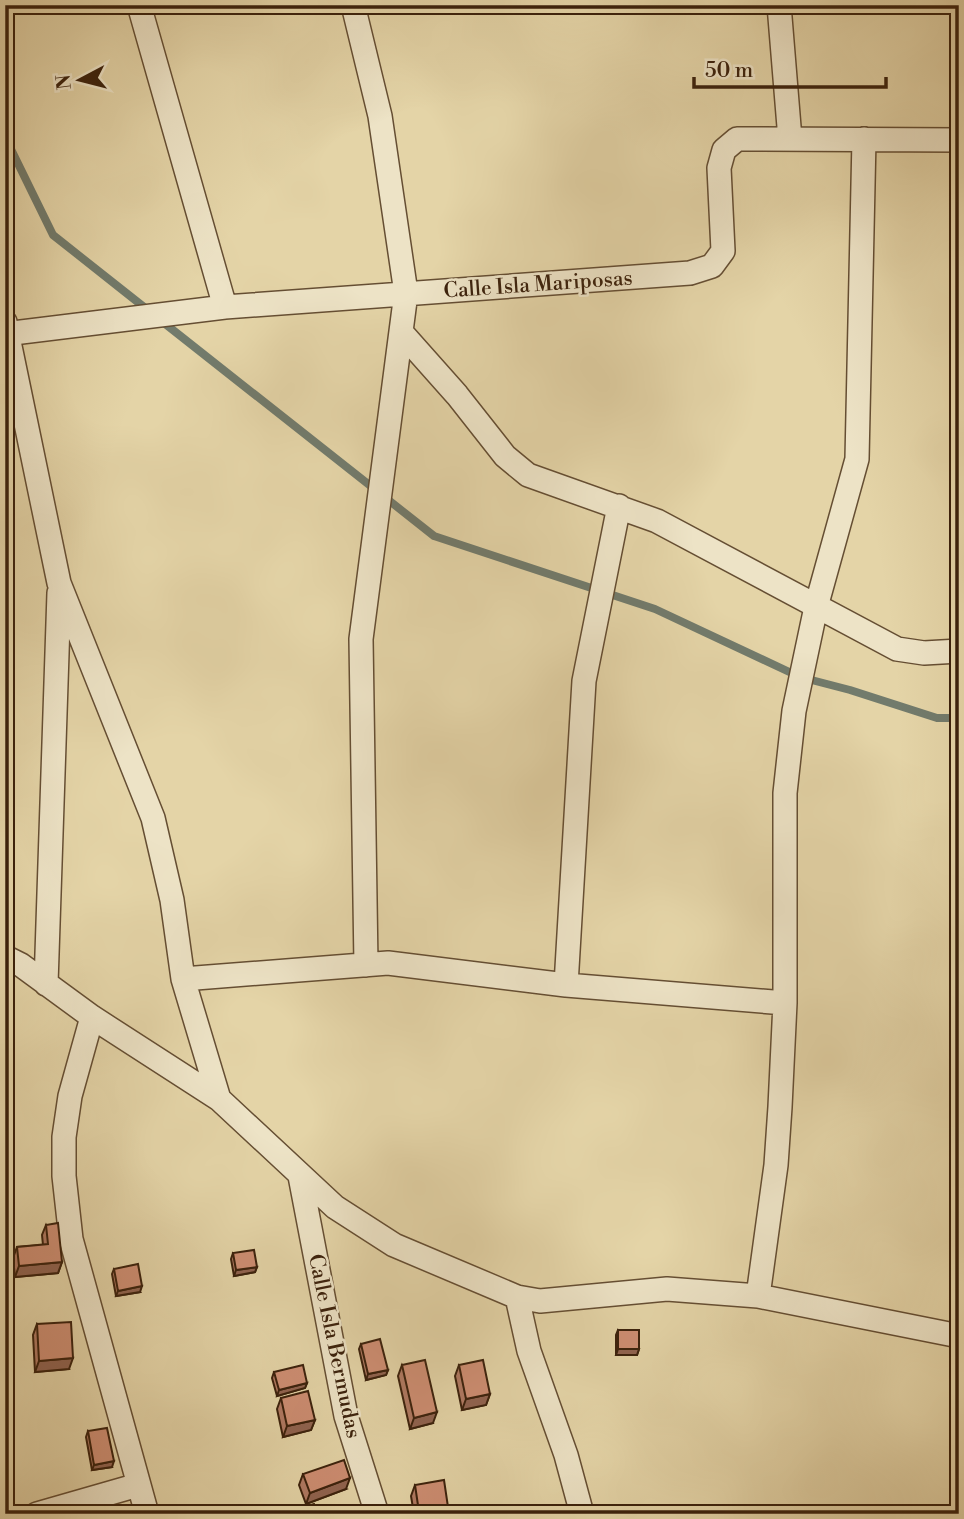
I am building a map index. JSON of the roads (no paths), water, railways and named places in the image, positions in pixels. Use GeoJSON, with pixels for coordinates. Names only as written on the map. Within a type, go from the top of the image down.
{"type":"FeatureCollection","features":[{"type":"Feature","properties":{"kind":"street"},"geometry":{"type":"LineString","coordinates":[[139,5],[225,307]]}},
{"type":"Feature","properties":{"kind":"street"},"geometry":{"type":"LineString","coordinates":[[354,5],[380,116],[406,293],[361,639],[366,965]]}},
{"type":"Feature","properties":{"kind":"street"},"geometry":{"type":"LineString","coordinates":[[779,5],[789,139]]}},
{"type":"Feature","properties":{"kind":"street","name":"Calle Isla Mariposas"},"geometry":{"type":"LineString","coordinates":[[6,329],[225,307],[690,273],[712,266],[723,251],[719,168],[724,150],[737,139],[959,140]]}},
{"type":"Feature","properties":{"kind":"street"},"geometry":{"type":"LineString","coordinates":[[758,1296],[776,1165],[785,1003],[785,793],[800,677],[816,607],[857,459],[864,139]]}},
{"type":"Feature","properties":{"kind":"street"},"geometry":{"type":"LineString","coordinates":[[6,329],[59,583],[153,818],[172,900],[183,979],[219,1099]]}},
{"type":"Feature","properties":{"kind":"street"},"geometry":{"type":"LineString","coordinates":[[401,332],[457,395],[505,456],[528,475],[657,521],[897,649],[924,653],[959,651]]}},
{"type":"Feature","properties":{"kind":"street"},"geometry":{"type":"LineString","coordinates":[[566,985],[584,681],[619,506]]}},
{"type":"Feature","properties":{"kind":"street"},"geometry":{"type":"LineString","coordinates":[[46,984],[59,583]]}},
{"type":"Feature","properties":{"kind":"street"},"geometry":{"type":"LineString","coordinates":[[5,957],[219,1099],[335,1207],[394,1245],[517,1297],[540,1301],[667,1289],[758,1296],[959,1336]]}},
{"type":"Feature","properties":{"kind":"street"},"geometry":{"type":"LineString","coordinates":[[183,979],[388,963],[566,985],[785,1003]]}},
{"type":"Feature","properties":{"kind":"street"},"geometry":{"type":"LineString","coordinates":[[92,1017],[70,1096],[64,1137],[64,1175],[71,1239],[147,1514]]}},
{"type":"Feature","properties":{"kind":"street","name":"Calle Isla Bermudas"},"geometry":{"type":"LineString","coordinates":[[300,1176],[346,1416],[377,1514]]}},
{"type":"Feature","properties":{"kind":"street"},"geometry":{"type":"LineString","coordinates":[[517,1297],[528,1350],[566,1455],[582,1514]]}},
{"type":"Feature","properties":{"kind":"street"},"geometry":{"type":"LineString","coordinates":[[37,1514],[138,1485]]}},
{"type":"Feature","properties":{"kind":"waterway"},"geometry":{"type":"LineString","coordinates":[[5,137],[53,235],[149,311]]}},
{"type":"Feature","properties":{"kind":"waterway"},"geometry":{"type":"LineString","coordinates":[[159,319],[434,536],[655,609],[800,677],[937,718],[959,718]]}}]}
